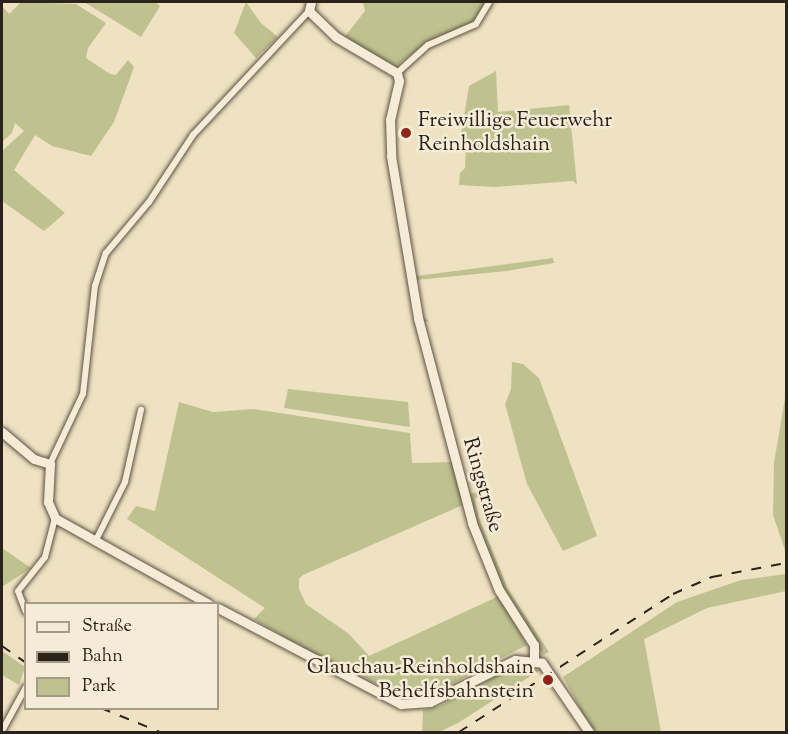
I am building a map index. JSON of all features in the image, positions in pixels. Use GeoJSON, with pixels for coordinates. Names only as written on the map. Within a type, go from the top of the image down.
{"type":"FeatureCollection","features":[{"type":"Feature","properties":{"kind":"street"},"geometry":{"type":"LineString","coordinates":[[24,607],[18,591],[45,557],[55,519],[48,502],[50,464],[83,394],[95,286],[106,253],[149,202],[192,135],[310,6],[344,43],[397,73],[428,45],[476,24],[489,2]]}},
{"type":"Feature","properties":{"kind":"street","name":"Ringstraße"},"geometry":{"type":"LineString","coordinates":[[397,73],[399,81],[390,119],[391,156],[418,318],[472,523],[499,590],[534,645],[534,660]]}},
{"type":"Feature","properties":{"kind":"street"},"geometry":{"type":"LineString","coordinates":[[95,542],[124,482],[141,410]]}},
{"type":"Feature","properties":{"kind":"street"},"geometry":{"type":"LineString","coordinates":[[2,432],[34,459],[50,464]]}},
{"type":"Feature","properties":{"kind":"street"},"geometry":{"type":"LineString","coordinates":[[55,519],[207,602]]}},
{"type":"Feature","properties":{"kind":"street"},"geometry":{"type":"LineString","coordinates":[[219,609],[401,704],[430,702],[514,660],[534,660],[547,667],[589,732]]}},
{"type":"Feature","properties":{"kind":"street"},"geometry":{"type":"LineString","coordinates":[[2,731],[24,691]]}},
{"type":"Feature","properties":{"kind":"green space"},"geometry":{"type":"Polygon","coordinates":[[[21,2],[76,4],[106,23],[88,48],[86,58],[110,74],[116,75],[128,60],[134,67],[114,122],[91,156],[52,146],[35,135],[14,170],[65,213],[44,231],[2,201],[2,151],[24,131],[15,123],[12,133],[2,142],[2,6],[9,14],[21,2]]]}},
{"type":"Feature","properties":{"kind":"green space"},"geometry":{"type":"Polygon","coordinates":[[[84,2],[155,2],[160,6],[141,37],[84,2]]]}},
{"type":"Feature","properties":{"kind":"green space"},"geometry":{"type":"Polygon","coordinates":[[[246,2],[261,23],[278,37],[256,58],[234,33],[246,2]]]}},
{"type":"Feature","properties":{"kind":"green space"},"geometry":{"type":"Polygon","coordinates":[[[363,2],[487,2],[476,21],[426,43],[396,66],[343,39],[365,11],[363,2]]]}},
{"type":"Feature","properties":{"kind":"green space"},"geometry":{"type":"Polygon","coordinates":[[[496,71],[498,112],[569,105],[577,185],[573,181],[495,187],[459,185],[460,173],[465,168],[466,144],[461,134],[469,86],[496,71]]]}},
{"type":"Feature","properties":{"kind":"green space"},"geometry":{"type":"Polygon","coordinates":[[[553,258],[554,263],[507,271],[416,280],[423,317],[429,321],[422,322],[414,278],[417,276],[553,258]]]}},
{"type":"Feature","properties":{"kind":"green space"},"geometry":{"type":"Polygon","coordinates":[[[512,362],[523,364],[539,378],[597,536],[563,551],[527,484],[505,404],[511,389],[512,362]]]}},
{"type":"Feature","properties":{"kind":"green space"},"geometry":{"type":"Polygon","coordinates":[[[288,389],[408,402],[410,427],[284,408],[288,389]]]}},
{"type":"Feature","properties":{"kind":"green space"},"geometry":{"type":"Polygon","coordinates":[[[786,392],[786,553],[773,515],[774,463],[786,392]]]}},
{"type":"Feature","properties":{"kind":"green space"},"geometry":{"type":"Polygon","coordinates":[[[179,402],[213,412],[254,409],[410,433],[412,463],[454,462],[463,505],[303,575],[299,579],[299,589],[306,604],[349,634],[369,656],[499,596],[527,645],[432,694],[404,698],[305,649],[254,619],[265,608],[127,519],[136,506],[155,511],[179,402]]]}},
{"type":"Feature","properties":{"kind":"green space"},"geometry":{"type":"Polygon","coordinates":[[[484,491],[475,499],[479,518],[508,589],[549,652],[543,655],[504,590],[475,519],[468,494],[484,491]]]}},
{"type":"Feature","properties":{"kind":"green space"},"geometry":{"type":"Polygon","coordinates":[[[2,548],[31,568],[2,587],[2,548]]]}},
{"type":"Feature","properties":{"kind":"green space"},"geometry":{"type":"Polygon","coordinates":[[[786,574],[786,591],[707,608],[644,639],[661,732],[593,732],[563,677],[677,602],[741,580],[786,574]]]}},
{"type":"Feature","properties":{"kind":"green space"},"geometry":{"type":"Polygon","coordinates":[[[2,651],[24,666],[24,670],[19,685],[2,675],[2,651]]]}},
{"type":"Feature","properties":{"kind":"green space"},"geometry":{"type":"Polygon","coordinates":[[[516,665],[540,670],[458,723],[439,732],[422,732],[423,710],[440,706],[516,665]]]}},
{"type":"Feature","properties":{"kind":"railway"},"geometry":{"type":"LineString","coordinates":[[459,732],[673,594],[712,577],[786,563]]}},
{"type":"Feature","properties":{"kind":"railway"},"geometry":{"type":"LineString","coordinates":[[2,646],[24,662]]}},
{"type":"Feature","properties":{"kind":"railway"},"geometry":{"type":"LineString","coordinates":[[106,710],[160,732]]}},
{"type":"Feature","properties":{"kind":"place","name":"Freiwillige Feuerwehr Reinholdshain"},"geometry":{"type":"Point","coordinates":[406,133]}},
{"type":"Feature","properties":{"kind":"place","name":"Glauchau-Reinholdshain Behelfsbahnstein"},"geometry":{"type":"Point","coordinates":[548,680]}}]}
